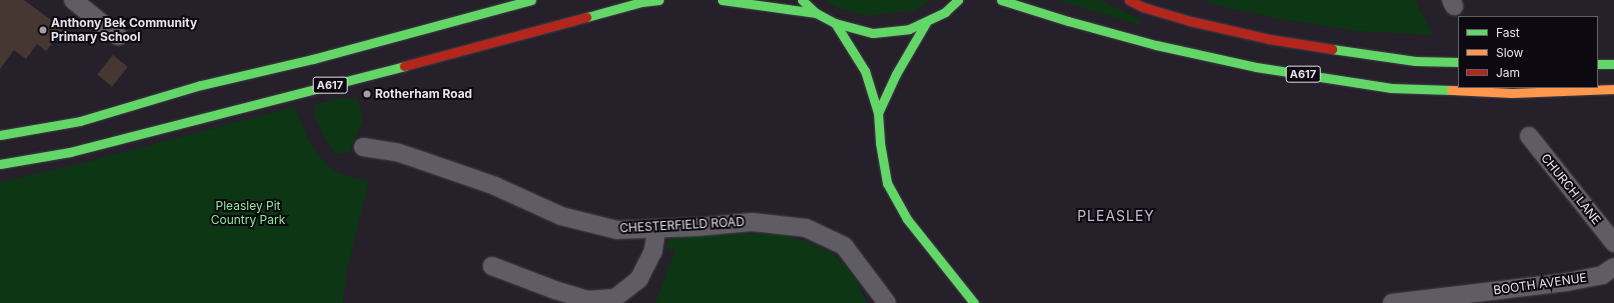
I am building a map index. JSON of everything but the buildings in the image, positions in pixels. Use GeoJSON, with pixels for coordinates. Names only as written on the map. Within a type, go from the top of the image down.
{"type":"FeatureCollection","features":[{"type":"Feature","properties":{"kind":"main road","name":"A617"},"geometry":{"type":"LineString","coordinates":[[0,135],[80,121],[201,85],[313,59],[531,0]]}},
{"type":"Feature","properties":{"kind":"main road","name":"A617"},"geometry":{"type":"LineString","coordinates":[[0,164],[78,150],[316,89],[642,2],[659,0]]}},
{"type":"Feature","properties":{"kind":"main road"},"geometry":{"type":"LineString","coordinates":[[722,0],[816,13]]}},
{"type":"Feature","properties":{"kind":"main road"},"geometry":{"type":"LineString","coordinates":[[802,0],[816,13],[835,24],[873,33],[910,29],[945,12],[958,0]]}},
{"type":"Feature","properties":{"kind":"main road","name":"A617"},"geometry":{"type":"LineString","coordinates":[[1000,0],[1068,21],[1156,45],[1256,67],[1391,88],[1512,93],[1614,89]]}},
{"type":"Feature","properties":{"kind":"main road"},"geometry":{"type":"LineString","coordinates":[[1129,0],[1143,7],[1190,21],[1269,39],[1414,61],[1458,62]]}},
{"type":"Feature","properties":{"kind":"main road"},"geometry":{"type":"LineString","coordinates":[[878,113],[896,74],[927,21]]}},
{"type":"Feature","properties":{"kind":"main road"},"geometry":{"type":"LineString","coordinates":[[835,24],[865,71],[878,113],[880,143],[887,183],[907,219],[974,303]]}},
{"type":"Feature","properties":{"kind":"main road"},"geometry":{"type":"LineString","coordinates":[[1598,64],[1614,64]]}},
{"type":"Feature","properties":{"kind":"street"},"geometry":{"type":"LineString","coordinates":[[73,0],[118,36]]}},
{"type":"Feature","properties":{"kind":"street","name":"CHURCH LANE"},"geometry":{"type":"LineString","coordinates":[[1529,136],[1614,243]]}},
{"type":"Feature","properties":{"kind":"street","name":"CHESTERFIELD ROAD"},"geometry":{"type":"LineString","coordinates":[[363,147],[399,153],[495,186],[561,216],[617,230],[752,222],[806,228],[844,246],[887,303]]}},
{"type":"Feature","properties":{"kind":"street"},"geometry":{"type":"LineString","coordinates":[[492,266],[555,290],[588,300],[615,298],[639,279],[653,252],[657,228]]}},
{"type":"Feature","properties":{"kind":"street","name":"BOOTH AVENUE"},"geometry":{"type":"LineString","coordinates":[[1392,303],[1567,282],[1602,275],[1614,267]]}},
{"type":"Feature","properties":{"kind":"green space"},"geometry":{"type":"Polygon","coordinates":[[[826,0],[931,0],[915,10],[867,16],[835,7],[826,0]]]}},
{"type":"Feature","properties":{"kind":"green space"},"geometry":{"type":"Polygon","coordinates":[[[1058,0],[1100,0],[1141,20],[1139,25],[1058,0]]]}},
{"type":"Feature","properties":{"kind":"green space"},"geometry":{"type":"Polygon","coordinates":[[[1202,0],[1415,0],[1433,35],[1355,31],[1275,18],[1228,8],[1202,0]]]}},
{"type":"Feature","properties":{"kind":"green space"},"geometry":{"type":"Polygon","coordinates":[[[338,98],[358,99],[363,120],[350,152],[334,154],[315,118],[315,105],[338,98]]]}},
{"type":"Feature","properties":{"kind":"green space","name":"Pleasley Pit Country Park"},"geometry":{"type":"Polygon","coordinates":[[[294,107],[310,143],[326,164],[340,174],[369,181],[347,269],[343,303],[0,303],[0,182],[79,164],[294,107]]]}},
{"type":"Feature","properties":{"kind":"green space"},"geometry":{"type":"Polygon","coordinates":[[[676,234],[777,234],[806,241],[834,254],[852,273],[867,303],[655,303],[675,251],[665,248],[670,238],[676,234]]]}},
{"type":"Feature","properties":{"kind":"traffic: fast"},"geometry":{"type":"LineString","coordinates":[[0,135],[80,121],[201,85],[313,59],[531,0]]}},
{"type":"Feature","properties":{"kind":"traffic: fast"},"geometry":{"type":"LineString","coordinates":[[587,17],[642,2],[659,0]]}},
{"type":"Feature","properties":{"kind":"traffic: fast"},"geometry":{"type":"LineString","coordinates":[[722,0],[816,13]]}},
{"type":"Feature","properties":{"kind":"traffic: fast"},"geometry":{"type":"LineString","coordinates":[[802,0],[816,13],[835,23],[873,33],[909,29],[945,12],[958,0]]}},
{"type":"Feature","properties":{"kind":"traffic: fast"},"geometry":{"type":"LineString","coordinates":[[1001,0],[1068,21],[1156,45],[1256,67],[1391,88],[1451,90]]}},
{"type":"Feature","properties":{"kind":"traffic: fast"},"geometry":{"type":"LineString","coordinates":[[878,113],[896,74],[927,21]]}},
{"type":"Feature","properties":{"kind":"traffic: fast"},"geometry":{"type":"LineString","coordinates":[[835,23],[865,71],[878,113],[880,143],[887,183],[907,219],[974,303]]}},
{"type":"Feature","properties":{"kind":"traffic: fast"},"geometry":{"type":"LineString","coordinates":[[1332,49],[1415,61],[1458,62]]}},
{"type":"Feature","properties":{"kind":"traffic: fast"},"geometry":{"type":"LineString","coordinates":[[1598,64],[1614,64]]}},
{"type":"Feature","properties":{"kind":"traffic: fast"},"geometry":{"type":"LineString","coordinates":[[0,164],[70,152],[404,66]]}},
{"type":"Feature","properties":{"kind":"traffic: slow"},"geometry":{"type":"LineString","coordinates":[[1451,90],[1512,93],[1614,89]]}},
{"type":"Feature","properties":{"kind":"traffic: jam"},"geometry":{"type":"LineString","coordinates":[[1129,0],[1143,7],[1190,21],[1269,39],[1332,49]]}},
{"type":"Feature","properties":{"kind":"traffic: jam"},"geometry":{"type":"LineString","coordinates":[[404,66],[587,17]]}},
{"type":"Feature","properties":{"kind":"place","name":"Anthony Bek Community Primary School"},"geometry":{"type":"Point","coordinates":[43,30]}},
{"type":"Feature","properties":{"kind":"place","name":"Rotherham Road"},"geometry":{"type":"Point","coordinates":[367,94]}},
{"type":"Feature","properties":{"kind":"district","name":"PLEASLEY"},"geometry":{"type":"Point","coordinates":[1116,216]}}]}
